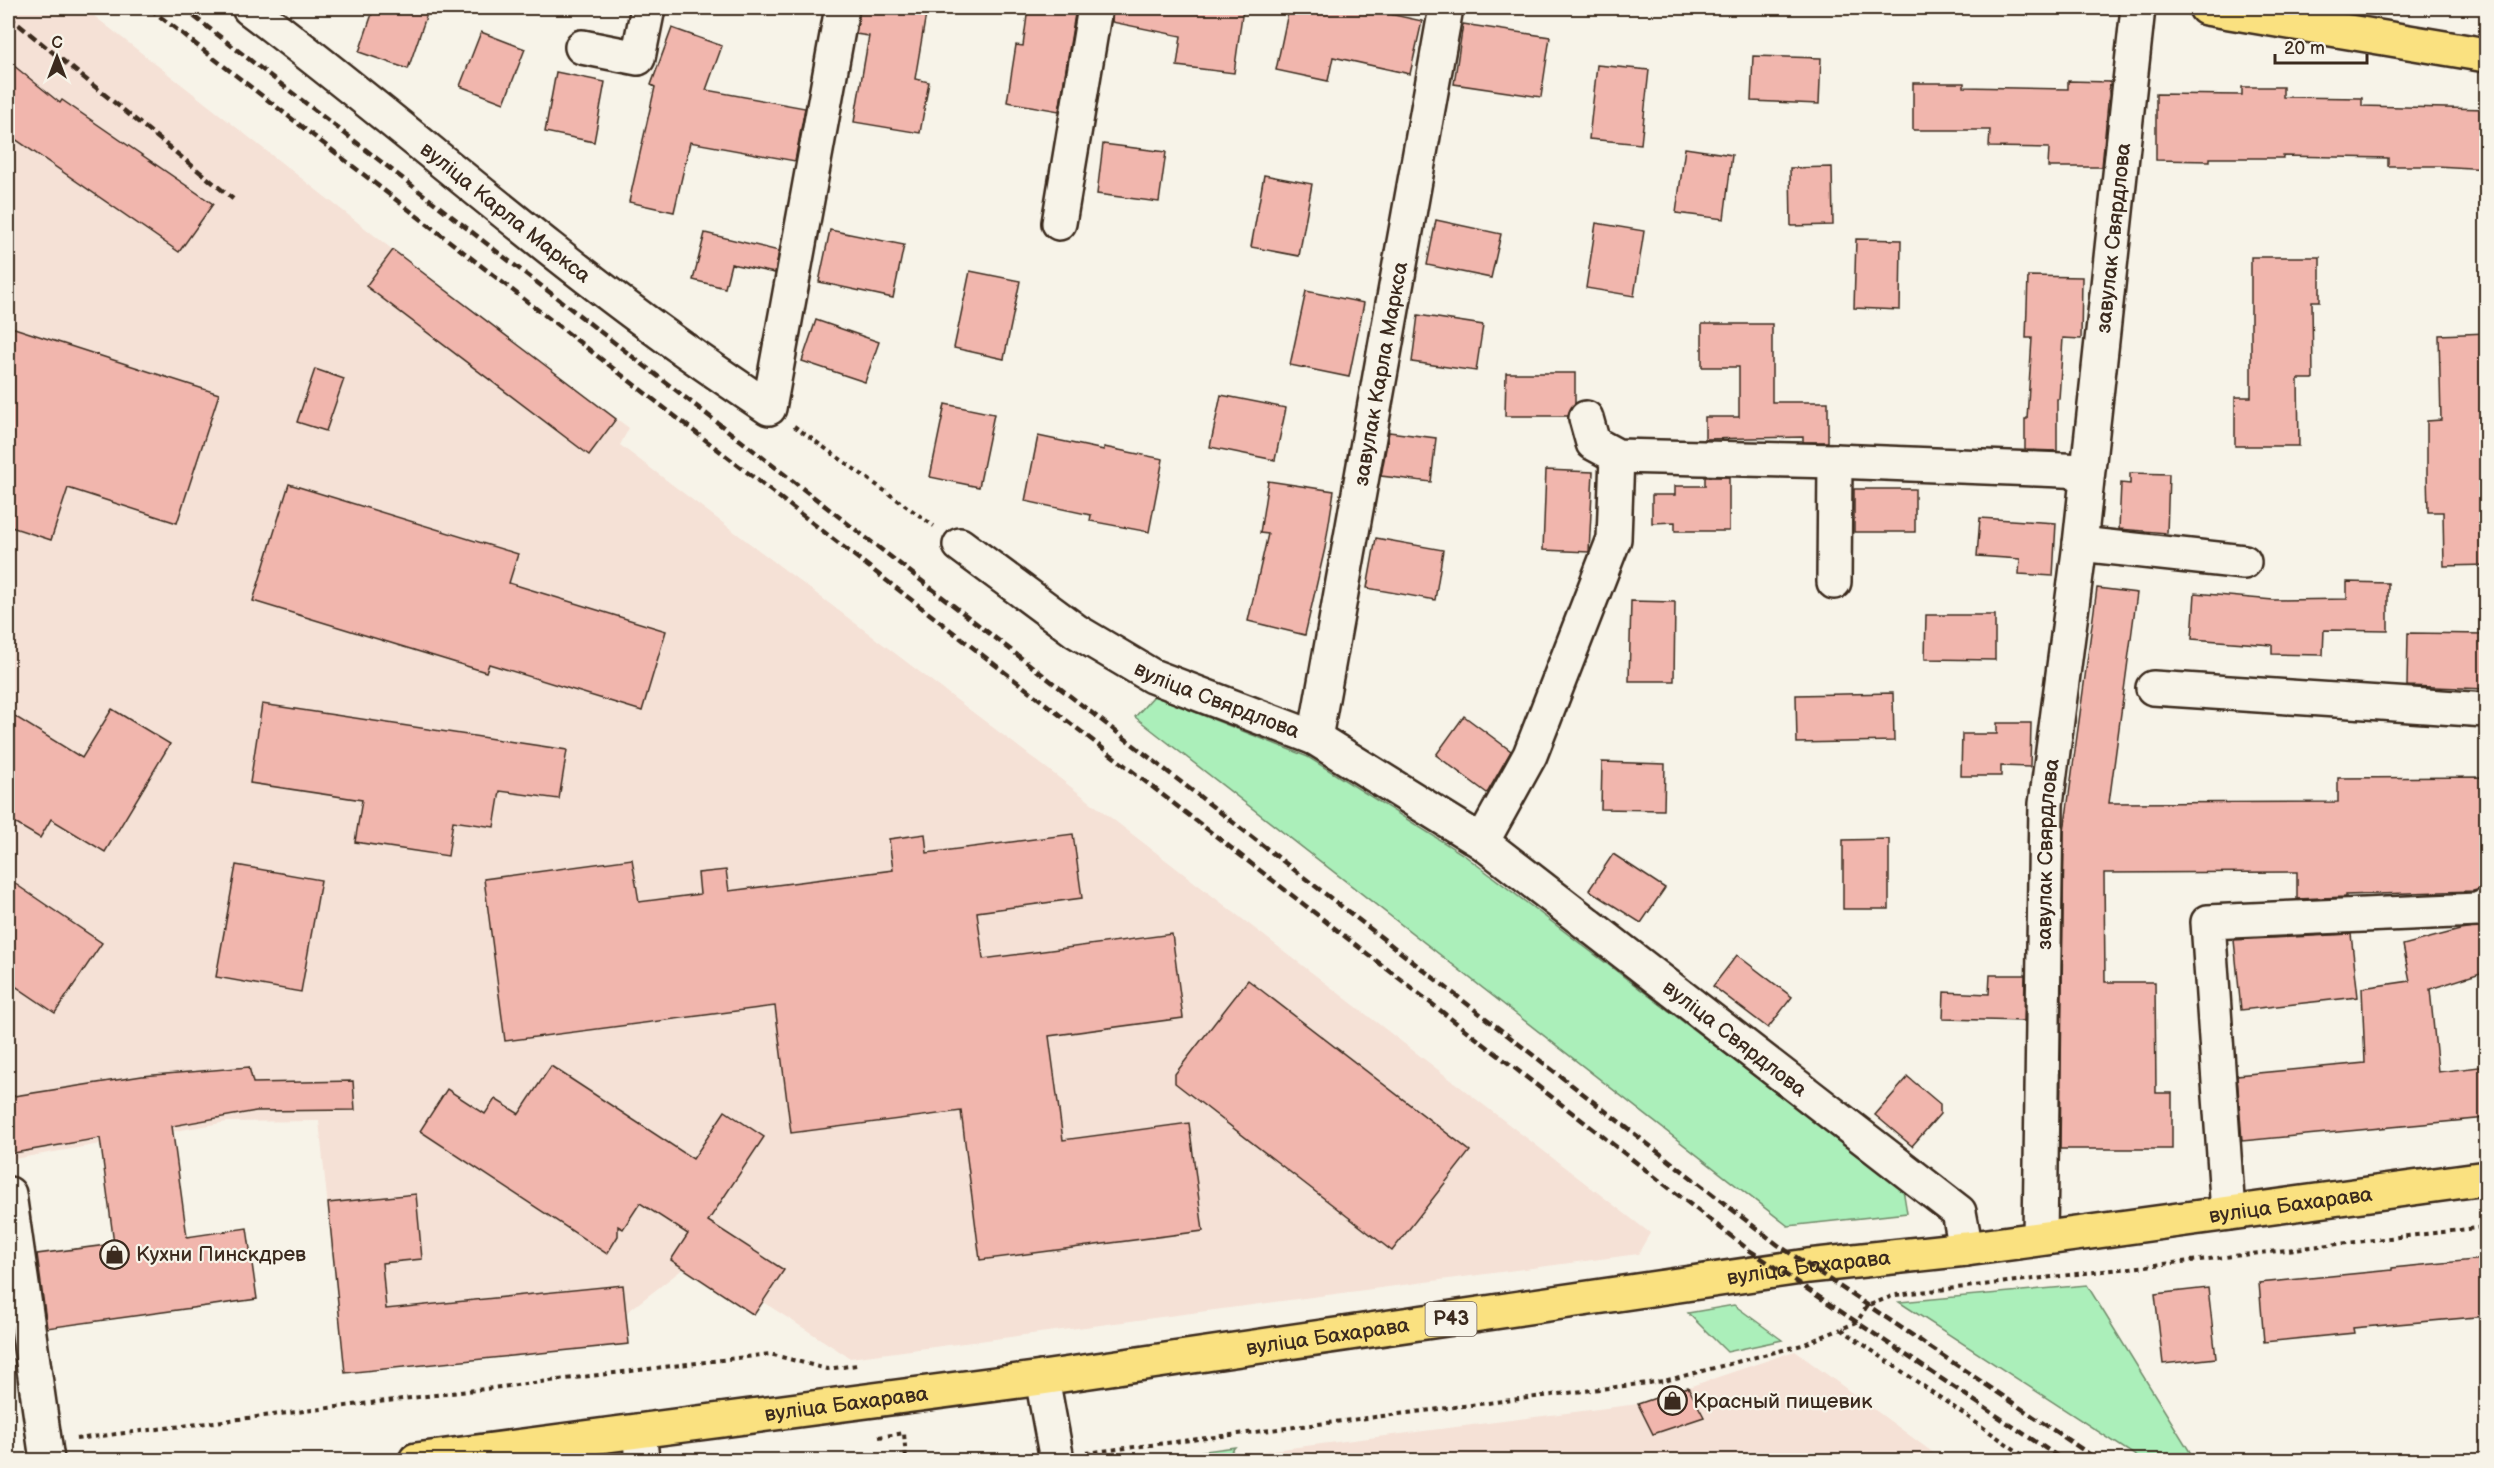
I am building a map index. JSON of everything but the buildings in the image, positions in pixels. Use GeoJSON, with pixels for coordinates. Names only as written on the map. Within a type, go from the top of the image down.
{"type":"FeatureCollection","features":[{"type":"Feature","properties":{"kind":"main road"},"geometry":{"type":"LineString","coordinates":[[2206,8],[2487,55]]}},
{"type":"Feature","properties":{"kind":"main road","name":"вуліца Бахарава"},"geometry":{"type":"LineString","coordinates":[[416,1461],[640,1446],[1042,1378],[1809,1266],[1966,1249],[2487,1178]]}},
{"type":"Feature","properties":{"kind":"street","name":"вуліца Карла Маркса"},"geometry":{"type":"LineString","coordinates":[[249,8],[309,53],[481,193],[667,338],[769,408]]}},
{"type":"Feature","properties":{"kind":"street"},"geometry":{"type":"LineString","coordinates":[[582,46],[638,58],[648,8]]}},
{"type":"Feature","properties":{"kind":"street"},"geometry":{"type":"LineString","coordinates":[[769,408],[842,8]]}},
{"type":"Feature","properties":{"kind":"street"},"geometry":{"type":"LineString","coordinates":[[1059,223],[1095,8]]}},
{"type":"Feature","properties":{"kind":"street","name":"завулак Карла Маркса"},"geometry":{"type":"LineString","coordinates":[[1315,738],[1446,8]]}},
{"type":"Feature","properties":{"kind":"street","name":"завулак Свярдлова"},"geometry":{"type":"LineString","coordinates":[[2040,1238],[2046,804],[2080,544],[2138,8]]}},
{"type":"Feature","properties":{"kind":"street"},"geometry":{"type":"LineString","coordinates":[[1586,418],[1593,443],[1617,456],[1835,461],[2087,471]]}},
{"type":"Feature","properties":{"kind":"street"},"geometry":{"type":"LineString","coordinates":[[1482,842],[1530,754],[1614,538],[1617,456]]}},
{"type":"Feature","properties":{"kind":"street"},"geometry":{"type":"LineString","coordinates":[[1834,582],[1835,461]]}},
{"type":"Feature","properties":{"kind":"street"},"geometry":{"type":"LineString","coordinates":[[2080,544],[2244,562]]}},
{"type":"Feature","properties":{"kind":"street","name":"вуліца Свярдлова"},"geometry":{"type":"LineString","coordinates":[[960,545],[1076,631],[1152,676],[1315,738],[1482,842],[1959,1212],[1966,1249]]}},
{"type":"Feature","properties":{"kind":"street"},"geometry":{"type":"LineString","coordinates":[[2153,688],[2487,710]]}},
{"type":"Feature","properties":{"kind":"street"},"geometry":{"type":"LineString","coordinates":[[2228,1213],[2208,922],[2477,910],[2487,906]]}},
{"type":"Feature","properties":{"kind":"street"},"geometry":{"type":"LineString","coordinates":[[9,1194],[46,1452]]}},
{"type":"Feature","properties":{"kind":"street"},"geometry":{"type":"LineString","coordinates":[[1042,1378],[1056,1459]]}},
{"type":"Feature","properties":{"kind":"path"},"geometry":{"type":"LineString","coordinates":[[769,408],[960,545]]}},
{"type":"Feature","properties":{"kind":"path"},"geometry":{"type":"LineString","coordinates":[[1056,1459],[1664,1381],[1802,1345],[1857,1322],[1868,1306],[1895,1295],[2487,1227]]}},
{"type":"Feature","properties":{"kind":"path"},"geometry":{"type":"LineString","coordinates":[[1841,1329],[2030,1461]]}},
{"type":"Feature","properties":{"kind":"path"},"geometry":{"type":"LineString","coordinates":[[46,1452],[770,1354],[827,1369],[857,1365]]}},
{"type":"Feature","properties":{"kind":"path"},"geometry":{"type":"LineString","coordinates":[[879,1437],[904,1432],[906,1461]]}},
{"type":"Feature","properties":{"kind":"shaded area"},"geometry":{"type":"Polygon","coordinates":[[[8,8],[84,8],[393,250],[629,428],[620,445],[1045,767],[1650,1233],[1638,1254],[850,1358],[763,1302],[754,1315],[684,1268],[626,1313],[629,1344],[345,1373],[319,1121],[227,1122],[8,1160],[8,8]]]}},
{"type":"Feature","properties":{"kind":"shaded area"},"geometry":{"type":"Polygon","coordinates":[[[1795,1351],[1943,1460],[1267,1460],[1266,1451],[1638,1404],[1795,1351]]]}},
{"type":"Feature","properties":{"kind":"green space"},"geometry":{"type":"Polygon","coordinates":[[[1154,696],[1308,757],[1464,855],[1903,1189],[1907,1213],[1788,1226],[1135,717],[1154,696]]]}},
{"type":"Feature","properties":{"kind":"green space"},"geometry":{"type":"Polygon","coordinates":[[[2087,1285],[2195,1460],[2142,1460],[1899,1302],[2087,1285]]]}},
{"type":"Feature","properties":{"kind":"green space"},"geometry":{"type":"Polygon","coordinates":[[[1734,1305],[1782,1340],[1727,1352],[1688,1313],[1734,1305]]]}},
{"type":"Feature","properties":{"kind":"green space"},"geometry":{"type":"Polygon","coordinates":[[[1235,1447],[1224,1460],[1146,1459],[1235,1447]]]}},
{"type":"Feature","properties":{"kind":"railway"},"geometry":{"type":"LineString","coordinates":[[149,8],[1749,1250],[2063,1460]]}},
{"type":"Feature","properties":{"kind":"railway"},"geometry":{"type":"LineString","coordinates":[[183,8],[1778,1245],[2098,1460]]}},
{"type":"Feature","properties":{"kind":"railway"},"geometry":{"type":"LineString","coordinates":[[8,16],[233,199]]}},
{"type":"Feature","properties":{"kind":"place","name":"Кухни Пинскдрев"},"geometry":{"type":"Point","coordinates":[115,1254]}},
{"type":"Feature","properties":{"kind":"place","name":"Красный пищевик"},"geometry":{"type":"Point","coordinates":[1672,1401]}}]}
